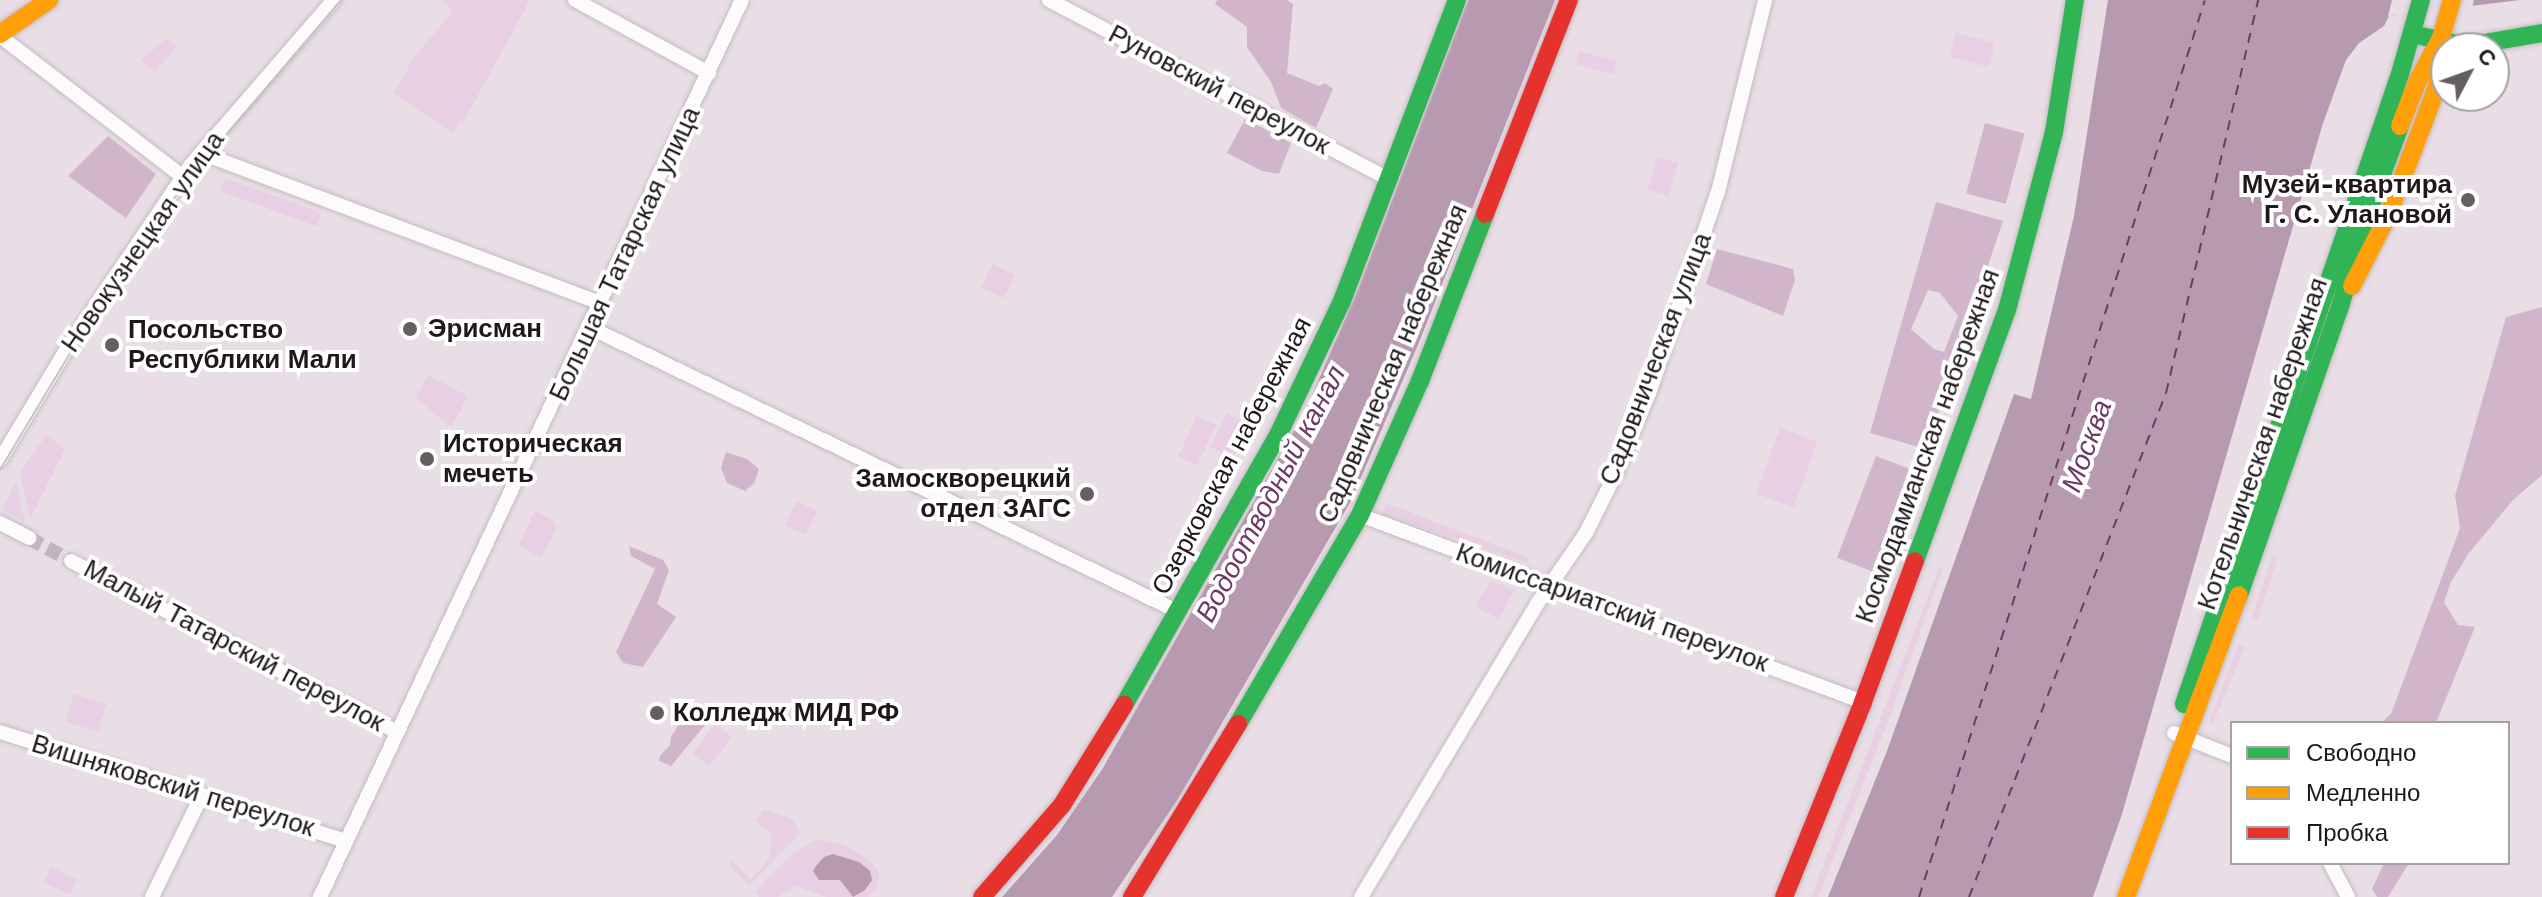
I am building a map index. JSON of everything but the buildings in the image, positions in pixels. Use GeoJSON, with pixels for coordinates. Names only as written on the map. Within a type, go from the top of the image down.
{"type":"FeatureCollection","features":[{"type":"Feature","properties":{"kind":"main road"},"geometry":{"type":"LineString","coordinates":[[0,35],[49,0]]}},
{"type":"Feature","properties":{"kind":"main road","name":"Озерковская набережная"},"geometry":{"type":"LineString","coordinates":[[982,897],[1031,844],[1079,781],[1179,612],[1313,364],[1389,179],[1457,0]]}},
{"type":"Feature","properties":{"kind":"main road","name":"Садовническая набережная"},"geometry":{"type":"LineString","coordinates":[[1132,897],[1180,824],[1360,515],[1420,381],[1569,0]]}},
{"type":"Feature","properties":{"kind":"main road","name":"Космодамианская набережная"},"geometry":{"type":"LineString","coordinates":[[1784,897],[1863,702],[2007,310],[2054,132],[2075,0]]}},
{"type":"Feature","properties":{"kind":"main road","name":"Котельническая набережная"},"geometry":{"type":"LineString","coordinates":[[2443,32],[2451,5]]}},
{"type":"Feature","properties":{"kind":"main road","name":"Котельническая набережная"},"geometry":{"type":"LineString","coordinates":[[2126,897],[2419,6]]}},
{"type":"Feature","properties":{"kind":"main road"},"geometry":{"type":"LineString","coordinates":[[2510,39],[2542,33]]}},
{"type":"Feature","properties":{"kind":"main road"},"geometry":{"type":"LineString","coordinates":[[2412,34],[2430,36]]}},
{"type":"Feature","properties":{"kind":"main road","name":"Котельническая набережная"},"geometry":{"type":"LineString","coordinates":[[2116,897],[2266,524],[2340,307],[2365,220],[2418,80],[2430,58]]}},
{"type":"Feature","properties":{"kind":"main road"},"geometry":{"type":"LineString","coordinates":[[2340,307],[2389,213],[2430,107]]}},
{"type":"Feature","properties":{"kind":"street","name":"Новокузнецкая улица"},"geometry":{"type":"LineString","coordinates":[[0,460],[69,345],[182,176],[334,0]]}},
{"type":"Feature","properties":{"kind":"street"},"geometry":{"type":"LineString","coordinates":[[575,0],[709,73]]}},
{"type":"Feature","properties":{"kind":"street","name":"Большая Татарская улица"},"geometry":{"type":"LineString","coordinates":[[320,897],[591,328],[742,0]]}},
{"type":"Feature","properties":{"kind":"street","name":"Руновский переулок"},"geometry":{"type":"LineString","coordinates":[[1049,0],[1389,179]]}},
{"type":"Feature","properties":{"kind":"street","name":"Садовническая улица"},"geometry":{"type":"LineString","coordinates":[[1361,897],[1551,584],[1586,533],[1645,404],[1718,192],[1765,0]]}},
{"type":"Feature","properties":{"kind":"street"},"geometry":{"type":"LineString","coordinates":[[0,35],[182,176]]}},
{"type":"Feature","properties":{"kind":"street"},"geometry":{"type":"LineString","coordinates":[[201,153],[602,304]]}},
{"type":"Feature","properties":{"kind":"street"},"geometry":{"type":"LineString","coordinates":[[591,328],[1179,612]]}},
{"type":"Feature","properties":{"kind":"street","name":"Комиссариатский переулок"},"geometry":{"type":"LineString","coordinates":[[1360,515],[1863,702]]}},
{"type":"Feature","properties":{"kind":"street"},"geometry":{"type":"LineString","coordinates":[[0,523],[29,538]]}},
{"type":"Feature","properties":{"kind":"street","name":"Малый Татарский переулок"},"geometry":{"type":"LineString","coordinates":[[71,561],[397,732]]}},
{"type":"Feature","properties":{"kind":"street","name":"Вишняковский переулок"},"geometry":{"type":"LineString","coordinates":[[0,732],[346,841]]}},
{"type":"Feature","properties":{"kind":"street"},"geometry":{"type":"LineString","coordinates":[[2180,735],[2230,755]]}},
{"type":"Feature","properties":{"kind":"street"},"geometry":{"type":"LineString","coordinates":[[152,897],[202,795]]}},
{"type":"Feature","properties":{"kind":"street"},"geometry":{"type":"LineString","coordinates":[[2331,865],[2348,897]]}},
{"type":"Feature","properties":{"kind":"shaded area"},"geometry":{"type":"Polygon","coordinates":[[[442,0],[530,0],[464,121],[460,120],[453,133],[393,93],[409,68],[407,66],[453,11],[442,0]]]}},
{"type":"Feature","properties":{"kind":"shaded area"},"geometry":{"type":"Polygon","coordinates":[[[1217,0],[1287,0],[1293,4],[1287,73],[1319,86],[1325,83],[1333,89],[1316,128],[1281,108],[1271,82],[1247,47],[1247,27],[1215,4],[1217,0]]]}},
{"type":"Feature","properties":{"kind":"shaded area"},"geometry":{"type":"Polygon","coordinates":[[[1956,33],[1995,43],[1989,67],[1950,57],[1956,33]]]}},
{"type":"Feature","properties":{"kind":"shaded area"},"geometry":{"type":"Polygon","coordinates":[[[167,38],[177,46],[155,72],[141,60],[167,38]]]}},
{"type":"Feature","properties":{"kind":"shaded area"},"geometry":{"type":"Polygon","coordinates":[[[1579,51],[1617,61],[1613,75],[1575,65],[1579,51]]]}},
{"type":"Feature","properties":{"kind":"shaded area"},"geometry":{"type":"Polygon","coordinates":[[[1245,119],[1291,143],[1279,174],[1262,171],[1227,153],[1245,119]]]}},
{"type":"Feature","properties":{"kind":"shaded area"},"geometry":{"type":"Polygon","coordinates":[[[1985,123],[2025,134],[2006,204],[1966,194],[1985,123]]]}},
{"type":"Feature","properties":{"kind":"shaded area"},"geometry":{"type":"Polygon","coordinates":[[[108,136],[156,174],[126,218],[68,176],[108,136]]]}},
{"type":"Feature","properties":{"kind":"shaded area"},"geometry":{"type":"Polygon","coordinates":[[[1657,157],[1678,163],[1669,196],[1648,190],[1657,157]]]}},
{"type":"Feature","properties":{"kind":"shaded area"},"geometry":{"type":"Polygon","coordinates":[[[225,178],[322,213],[317,226],[220,191],[225,178]]]}},
{"type":"Feature","properties":{"kind":"shaded area"},"geometry":{"type":"Polygon","coordinates":[[[1936,202],[2003,221],[1926,449],[1870,433],[1936,202]],[[1928,290],[1911,329],[1934,349],[1944,352],[1958,316],[1940,293],[1928,290]]]}},
{"type":"Feature","properties":{"kind":"shaded area"},"geometry":{"type":"Polygon","coordinates":[[[1717,249],[1793,269],[1795,280],[1783,316],[1706,284],[1717,249]]]}},
{"type":"Feature","properties":{"kind":"shaded area"},"geometry":{"type":"Polygon","coordinates":[[[993,264],[1015,275],[1003,299],[981,287],[993,264]]]}},
{"type":"Feature","properties":{"kind":"shaded area"},"geometry":{"type":"Polygon","coordinates":[[[2542,307],[2542,475],[2513,500],[2469,553],[2451,582],[2444,602],[2458,625],[2475,627],[2437,721],[2383,721],[2391,714],[2460,528],[2455,496],[2506,317],[2542,307]]]}},
{"type":"Feature","properties":{"kind":"shaded area"},"geometry":{"type":"Polygon","coordinates":[[[428,375],[468,396],[451,427],[416,398],[428,375]]]}},
{"type":"Feature","properties":{"kind":"shaded area"},"geometry":{"type":"Polygon","coordinates":[[[1227,413],[1249,424],[1233,458],[1210,447],[1227,413]]]}},
{"type":"Feature","properties":{"kind":"shaded area"},"geometry":{"type":"Polygon","coordinates":[[[1197,416],[1216,425],[1197,466],[1178,457],[1197,416]]]}},
{"type":"Feature","properties":{"kind":"shaded area"},"geometry":{"type":"Polygon","coordinates":[[[1780,428],[1818,442],[1794,507],[1756,494],[1780,428]]]}},
{"type":"Feature","properties":{"kind":"shaded area"},"geometry":{"type":"Polygon","coordinates":[[[46,435],[65,449],[30,519],[20,473],[46,435]]]}},
{"type":"Feature","properties":{"kind":"shaded area"},"geometry":{"type":"Polygon","coordinates":[[[726,452],[747,459],[759,469],[754,483],[745,491],[727,483],[721,468],[726,452]]]}},
{"type":"Feature","properties":{"kind":"shaded area"},"geometry":{"type":"Polygon","coordinates":[[[1876,456],[1916,471],[1877,573],[1837,558],[1876,456]]]}},
{"type":"Feature","properties":{"kind":"shaded area"},"geometry":{"type":"Polygon","coordinates":[[[16,481],[25,522],[2,510],[16,481]]]}},
{"type":"Feature","properties":{"kind":"shaded area"},"geometry":{"type":"Polygon","coordinates":[[[796,501],[817,511],[805,535],[785,525],[796,501]]]}},
{"type":"Feature","properties":{"kind":"shaded area"},"geometry":{"type":"Polygon","coordinates":[[[1386,503],[1530,558],[1528,563],[1382,514],[1386,503]]]}},
{"type":"Feature","properties":{"kind":"shaded area"},"geometry":{"type":"Polygon","coordinates":[[[535,511],[553,520],[556,528],[542,557],[518,546],[535,511]]]}},
{"type":"Feature","properties":{"kind":"shaded area"},"geometry":{"type":"Polygon","coordinates":[[[629,546],[663,560],[669,570],[657,604],[676,617],[643,667],[623,663],[616,652],[655,569],[631,556],[629,546]]]}},
{"type":"Feature","properties":{"kind":"shaded area"},"geometry":{"type":"Polygon","coordinates":[[[2272,556],[2278,558],[2257,621],[2252,619],[2272,556]]]}},
{"type":"Feature","properties":{"kind":"shaded area"},"geometry":{"type":"Polygon","coordinates":[[[1939,568],[1943,569],[1887,724],[1818,897],[1811,897],[1939,568]]]}},
{"type":"Feature","properties":{"kind":"shaded area"},"geometry":{"type":"Polygon","coordinates":[[[1491,581],[1515,590],[1498,619],[1475,606],[1491,581]]]}},
{"type":"Feature","properties":{"kind":"shaded area"},"geometry":{"type":"Polygon","coordinates":[[[2238,645],[2245,647],[2213,724],[2210,719],[2238,645]]]}},
{"type":"Feature","properties":{"kind":"shaded area"},"geometry":{"type":"Polygon","coordinates":[[[74,694],[107,704],[98,732],[66,722],[74,694]]]}},
{"type":"Feature","properties":{"kind":"shaded area"},"geometry":{"type":"Polygon","coordinates":[[[688,710],[705,725],[671,766],[659,761],[670,745],[671,737],[688,710]]]}},
{"type":"Feature","properties":{"kind":"shaded area"},"geometry":{"type":"Polygon","coordinates":[[[715,724],[732,737],[710,766],[693,754],[715,724]]]}},
{"type":"Feature","properties":{"kind":"shaded area"},"geometry":{"type":"Polygon","coordinates":[[[764,809],[794,820],[800,833],[749,886],[729,865],[732,860],[751,880],[769,858],[772,835],[755,820],[764,809]]]}},
{"type":"Feature","properties":{"kind":"shaded area"},"geometry":{"type":"Polygon","coordinates":[[[818,839],[844,845],[869,859],[879,873],[877,888],[868,897],[853,897],[827,897],[796,886],[778,897],[759,897],[755,892],[795,851],[818,839]],[[824,857],[816,866],[840,880],[853,897],[865,890],[824,857]]]}},
{"type":"Feature","properties":{"kind":"shaded area"},"geometry":{"type":"Polygon","coordinates":[[[2383,865],[2408,865],[2388,897],[2377,897],[2372,889],[2383,865]]]}},
{"type":"Feature","properties":{"kind":"shaded area"},"geometry":{"type":"Polygon","coordinates":[[[51,867],[77,879],[70,895],[44,882],[51,867]]]}},
{"type":"Feature","properties":{"kind":"water","name":"Водоотводный канал"},"geometry":{"type":"Polygon","coordinates":[[[1468,0],[1555,0],[1418,345],[1351,501],[1178,799],[1112,897],[1002,897],[1057,835],[1103,768],[1305,411],[1359,287],[1468,0]]]}},
{"type":"Feature","properties":{"kind":"water","name":"Москва"},"geometry":{"type":"Polygon","coordinates":[[[2108,0],[2520,0],[2389,16],[2384,26],[2359,43],[2346,60],[2323,123],[2122,814],[2093,897],[1828,897],[1887,751],[2014,394],[2031,399],[2074,216],[2108,0]]]}},
{"type":"Feature","properties":{"kind":"water"},"geometry":{"type":"Polygon","coordinates":[[[833,854],[859,862],[870,871],[872,880],[865,890],[853,897],[840,880],[819,880],[813,871],[824,857],[833,854]]]}},
{"type":"Feature","properties":{"kind":"pier"},"geometry":{"type":"Polygon","coordinates":[[[2392,0],[2474,0],[2472,8],[2388,16],[2392,0]]]}},
{"type":"Feature","properties":{"kind":"ferry route"},"geometry":{"type":"LineString","coordinates":[[1919,897],[2205,0]]}},
{"type":"Feature","properties":{"kind":"ferry route"},"geometry":{"type":"LineString","coordinates":[[1969,897],[2166,393],[2258,0]]}},
{"type":"Feature","properties":{"kind":"tunnel"},"geometry":{"type":"LineString","coordinates":[[29,538],[71,561]]}},
{"type":"Feature","properties":{"kind":"tram line"},"geometry":{"type":"LineString","coordinates":[[0,470],[78,340],[184,184],[341,0]]}},
{"type":"Feature","properties":{"kind":"traffic: fast"},"geometry":{"type":"LineString","coordinates":[[1124,705],[1279,433],[1342,301],[1457,0]]}},
{"type":"Feature","properties":{"kind":"traffic: fast"},"geometry":{"type":"LineString","coordinates":[[1915,561],[2007,310],[2054,132],[2075,0]]}},
{"type":"Feature","properties":{"kind":"traffic: fast"},"geometry":{"type":"LineString","coordinates":[[2184,704],[2400,74],[2421,0]]}},
{"type":"Feature","properties":{"kind":"traffic: fast"},"geometry":{"type":"LineString","coordinates":[[2412,34],[2467,46],[2542,33]]}},
{"type":"Feature","properties":{"kind":"traffic: fast"},"geometry":{"type":"LineString","coordinates":[[2239,595],[2340,307],[2365,220],[2400,126]]}},
{"type":"Feature","properties":{"kind":"traffic: fast"},"geometry":{"type":"LineString","coordinates":[[1238,724],[1360,515],[1420,381],[1485,214]]}},
{"type":"Feature","properties":{"kind":"traffic: slow"},"geometry":{"type":"LineString","coordinates":[[0,34],[49,0]]}},
{"type":"Feature","properties":{"kind":"traffic: slow"},"geometry":{"type":"LineString","coordinates":[[2400,126],[2418,80],[2441,38],[2452,0]]}},
{"type":"Feature","properties":{"kind":"traffic: slow"},"geometry":{"type":"LineString","coordinates":[[2352,286],[2389,213],[2430,105]]}},
{"type":"Feature","properties":{"kind":"traffic: slow"},"geometry":{"type":"LineString","coordinates":[[2126,897],[2239,595]]}},
{"type":"Feature","properties":{"kind":"traffic: jam"},"geometry":{"type":"LineString","coordinates":[[1485,214],[1569,0]]}},
{"type":"Feature","properties":{"kind":"traffic: jam"},"geometry":{"type":"LineString","coordinates":[[1784,897],[1863,702],[1915,561]]}},
{"type":"Feature","properties":{"kind":"traffic: jam"},"geometry":{"type":"LineString","coordinates":[[982,897],[1062,805],[1124,705]]}},
{"type":"Feature","properties":{"kind":"traffic: jam"},"geometry":{"type":"LineString","coordinates":[[1132,897],[1238,724]]}},
{"type":"Feature","properties":{"kind":"place","name":"Музей-квартира Г. С. Улановой"},"geometry":{"type":"Point","coordinates":[2468,200]}},
{"type":"Feature","properties":{"kind":"place","name":"Эрисман"},"geometry":{"type":"Point","coordinates":[410,329]}},
{"type":"Feature","properties":{"kind":"place","name":"Посольство Республики Мали"},"geometry":{"type":"Point","coordinates":[112,345]}},
{"type":"Feature","properties":{"kind":"place","name":"Историческая мечеть"},"geometry":{"type":"Point","coordinates":[427,459]}},
{"type":"Feature","properties":{"kind":"place","name":"Замоскворецкий отдел ЗАГС"},"geometry":{"type":"Point","coordinates":[1087,494]}},
{"type":"Feature","properties":{"kind":"place","name":"Колледж МИД РФ"},"geometry":{"type":"Point","coordinates":[657,713]}}]}
